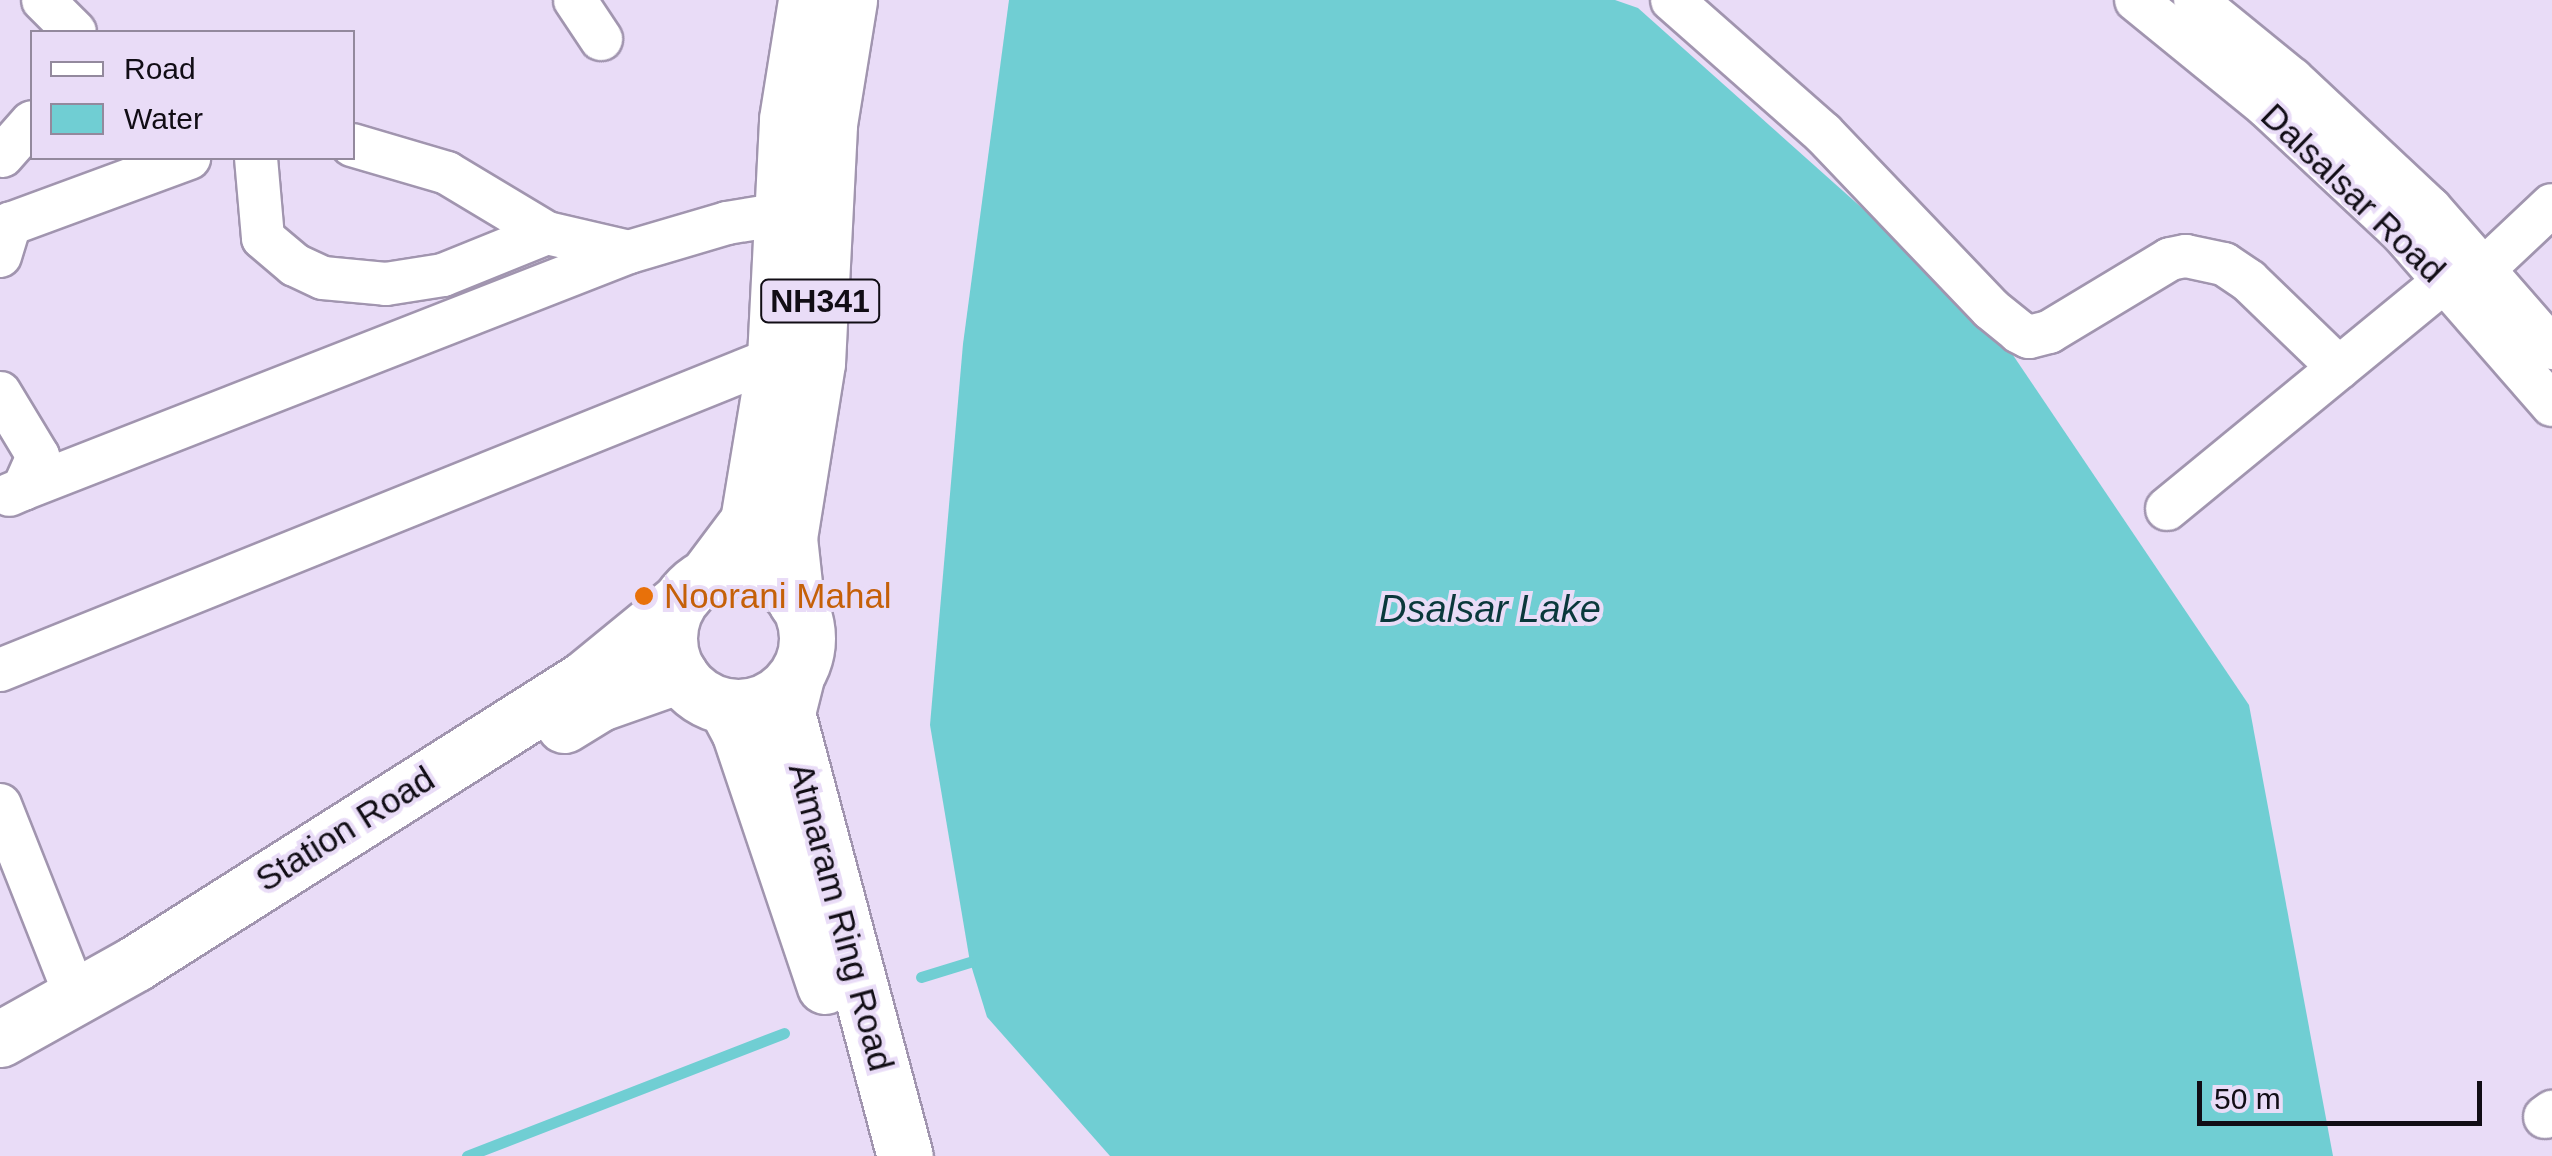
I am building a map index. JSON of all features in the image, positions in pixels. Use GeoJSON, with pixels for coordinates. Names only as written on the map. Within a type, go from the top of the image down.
{"type":"FeatureCollection","features":[{"type":"Feature","properties":{"kind":"main road","name":"NH341"},"geometry":{"type":"LineString","coordinates":[[680,675],[669,639],[692,590],[748,520],[775,358],[787,120],[806,0]]}},
{"type":"Feature","properties":{"kind":"main road","name":"NH341"},"geometry":{"type":"LineString","coordinates":[[796,677],[807,639],[796,602],[789,538],[817,362],[830,124],[850,0]]}},
{"type":"Feature","properties":{"kind":"main road"},"geometry":{"type":"LineString","coordinates":[[692,590],[725,570],[755,572],[783,585],[796,602]]}},
{"type":"Feature","properties":{"kind":"main road","name":"Station Road"},"geometry":{"type":"LineString","coordinates":[[0,1039],[76,997],[584,679],[692,590]]}},
{"type":"Feature","properties":{"kind":"main road"},"geometry":{"type":"LineString","coordinates":[[680,675],[708,700],[726,706],[766,702],[796,677]]}},
{"type":"Feature","properties":{"kind":"main road","name":"Station Road"},"geometry":{"type":"LineString","coordinates":[[0,1072],[150,987],[600,703],[680,675]]}},
{"type":"Feature","properties":{"kind":"main road","name":"Atmaram Ring Road"},"geometry":{"type":"LineString","coordinates":[[796,677],[787,714],[905,1156]]}},
{"type":"Feature","properties":{"kind":"main road","name":"Atmaram Ring Road"},"geometry":{"type":"LineString","coordinates":[[726,706],[739,731],[882,1156]]}},
{"type":"Feature","properties":{"kind":"street"},"geometry":{"type":"LineString","coordinates":[[43,0],[73,30]]}},
{"type":"Feature","properties":{"kind":"street"},"geometry":{"type":"LineString","coordinates":[[575,0],[601,39]]}},
{"type":"Feature","properties":{"kind":"street"},"geometry":{"type":"LineString","coordinates":[[1672,0],[1823,134],[1991,310],[2019,332],[2029,336],[2049,332],[2170,259],[2186,256],[2224,264],[2249,281],[2339,368]]}},
{"type":"Feature","properties":{"kind":"street","name":"Dalsalsar Road"},"geometry":{"type":"LineString","coordinates":[[2136,0],[2281,120],[2403,234],[2464,275],[2552,348]]}},
{"type":"Feature","properties":{"kind":"street","name":"Dalsalsar Road"},"geometry":{"type":"LineString","coordinates":[[2195,0],[2320,104],[2430,208],[2464,275],[2552,405]]}},
{"type":"Feature","properties":{"kind":"street"},"geometry":{"type":"LineString","coordinates":[[2,156],[30,124]]}},
{"type":"Feature","properties":{"kind":"street"},"geometry":{"type":"LineString","coordinates":[[355,146],[448,173],[547,234],[629,252]]}},
{"type":"Feature","properties":{"kind":"street"},"geometry":{"type":"LineString","coordinates":[[2,246],[10,224],[184,160]]}},
{"type":"Feature","properties":{"kind":"street"},"geometry":{"type":"LineString","coordinates":[[256,160],[263,238],[295,265],[323,278],[386,284],[443,275],[547,234]]}},
{"type":"Feature","properties":{"kind":"street"},"geometry":{"type":"LineString","coordinates":[[2167,510],[2339,368],[2552,205]]}},
{"type":"Feature","properties":{"kind":"street"},"geometry":{"type":"LineString","coordinates":[[11,494],[629,252],[726,223],[782,214]]}},
{"type":"Feature","properties":{"kind":"street"},"geometry":{"type":"LineString","coordinates":[[0,670],[775,358]]}},
{"type":"Feature","properties":{"kind":"street"},"geometry":{"type":"LineString","coordinates":[[0,393],[38,456],[11,494]]}},
{"type":"Feature","properties":{"kind":"street"},"geometry":{"type":"LineString","coordinates":[[0,805],[76,997]]}},
{"type":"Feature","properties":{"kind":"water","name":"Dsalsar Lake"},"geometry":{"type":"Polygon","coordinates":[[[1009,0],[1615,0],[1638,8],[1992,324],[2249,705],[2333,1156],[1110,1156],[987,1017],[970,962],[930,725],[963,344],[1009,0]]]}},
{"type":"Feature","properties":{"kind":"waterway"},"geometry":{"type":"LineString","coordinates":[[921,977],[970,962]]}},
{"type":"Feature","properties":{"kind":"waterway"},"geometry":{"type":"LineString","coordinates":[[467,1156],[784,1033]]}},
{"type":"Feature","properties":{"kind":"place","name":"Noorani Mahal"},"geometry":{"type":"Point","coordinates":[644,596]}}]}
